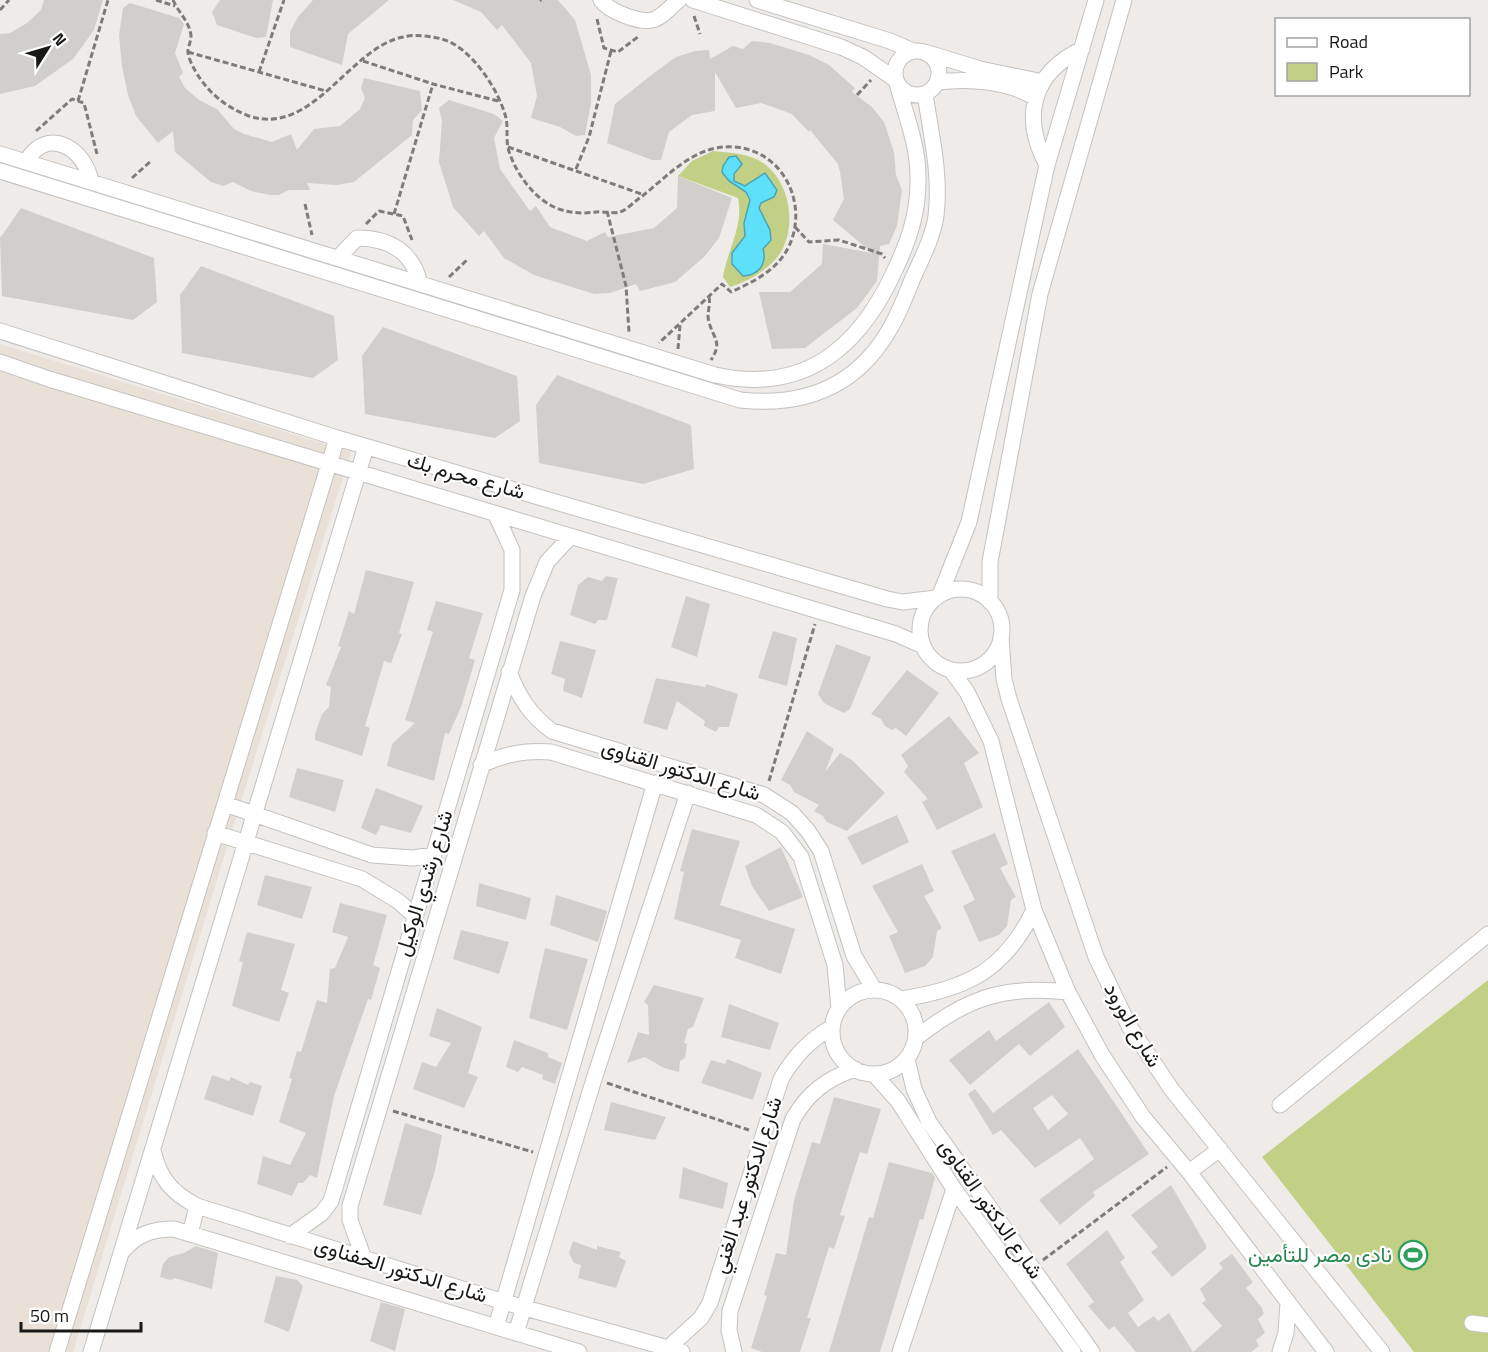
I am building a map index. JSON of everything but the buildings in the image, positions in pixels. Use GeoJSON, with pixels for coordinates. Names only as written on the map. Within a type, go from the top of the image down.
{"type":"FeatureCollection","features":[{"type":"Feature","properties":{"kind":"street"},"geometry":{"type":"LineString","coordinates":[[601,0],[610,9],[648,21],[658,18],[679,0]]}},
{"type":"Feature","properties":{"kind":"street"},"geometry":{"type":"LineString","coordinates":[[693,0],[841,47],[881,70],[896,81],[904,91],[915,95],[926,94],[938,82],[939,70],[935,60],[919,52]]}},
{"type":"Feature","properties":{"kind":"street"},"geometry":{"type":"LineString","coordinates":[[757,0],[919,52],[980,69],[1043,82]]}},
{"type":"Feature","properties":{"kind":"street"},"geometry":{"type":"LineString","coordinates":[[938,597],[966,590],[975,592],[990,602],[1000,618],[1001,637],[994,655],[987,662],[970,670],[951,670],[934,661],[923,646],[921,620],[938,597],[969,522],[1047,165],[1096,0]]}},
{"type":"Feature","properties":{"kind":"street"},"geometry":{"type":"LineString","coordinates":[[990,602],[990,562],[1040,294],[1124,0]]}},
{"type":"Feature","properties":{"kind":"street"},"geometry":{"type":"LineString","coordinates":[[1047,165],[1037,148],[1033,129],[1033,110],[1036,98],[1043,82],[1056,65],[1082,49]]}},
{"type":"Feature","properties":{"kind":"street"},"geometry":{"type":"LineString","coordinates":[[0,154],[689,367],[736,380],[759,381],[803,372],[826,360],[866,322],[882,297],[909,240],[917,207],[918,174],[896,81],[898,62],[919,52]]}},
{"type":"Feature","properties":{"kind":"street"},"geometry":{"type":"LineString","coordinates":[[938,82],[976,81],[1026,92],[1036,98]]}},
{"type":"Feature","properties":{"kind":"street"},"geometry":{"type":"LineString","coordinates":[[0,171],[740,400],[765,403],[815,396],[841,381],[867,359],[893,325],[936,218],[935,156],[926,94]]}},
{"type":"Feature","properties":{"kind":"street"},"geometry":{"type":"LineString","coordinates":[[26,162],[32,152],[42,145],[51,143],[79,153],[89,169],[91,182]]}},
{"type":"Feature","properties":{"kind":"street"},"geometry":{"type":"LineString","coordinates":[[338,258],[357,238],[400,249],[413,264],[420,284]]}},
{"type":"Feature","properties":{"kind":"street","name":"شارع محرم بك"},"geometry":{"type":"LineString","coordinates":[[0,331],[366,447],[887,599],[903,602],[938,597]]}},
{"type":"Feature","properties":{"kind":"street"},"geometry":{"type":"LineString","coordinates":[[826,360],[832,372],[841,381]]}},
{"type":"Feature","properties":{"kind":"street","name":"شارع محرم بك"},"geometry":{"type":"LineString","coordinates":[[0,362],[327,464],[819,610],[896,634],[923,646]]}},
{"type":"Feature","properties":{"kind":"street"},"geometry":{"type":"LineString","coordinates":[[803,372],[812,382],[815,396]]}},
{"type":"Feature","properties":{"kind":"street"},"geometry":{"type":"LineString","coordinates":[[57,1352],[327,464],[337,438]]}},
{"type":"Feature","properties":{"kind":"street"},"geometry":{"type":"LineString","coordinates":[[91,1352],[366,447]]}},
{"type":"Feature","properties":{"kind":"street","name":"شارع رشدي الوكيل"},"geometry":{"type":"LineString","coordinates":[[290,1236],[322,1213],[331,1201],[512,590],[512,550],[496,515]]}},
{"type":"Feature","properties":{"kind":"street","name":"شارع رشدي الوكيل"},"geometry":{"type":"LineString","coordinates":[[364,1258],[350,1220],[350,1206],[533,596],[547,562],[570,537]]}},
{"type":"Feature","properties":{"kind":"street"},"geometry":{"type":"LineString","coordinates":[[512,590],[533,596]]}},
{"type":"Feature","properties":{"kind":"street","name":"شارع الورود"},"geometry":{"type":"LineString","coordinates":[[1001,637],[1004,679],[1010,699],[1096,957],[1129,1026],[1172,1090],[1383,1351]]}},
{"type":"Feature","properties":{"kind":"street","name":"شارع الورود"},"geometry":{"type":"LineString","coordinates":[[951,670],[972,700],[991,741],[1034,910],[1068,992],[1102,1055],[1143,1117],[1189,1172],[1326,1352]]}},
{"type":"Feature","properties":{"kind":"street","name":"شارع الدكتور القناوى"},"geometry":{"type":"LineString","coordinates":[[509,672],[519,697],[536,719],[552,730],[765,795],[792,813],[821,851],[854,956],[874,989]]}},
{"type":"Feature","properties":{"kind":"street","name":"شارع الدكتور القناوى"},"geometry":{"type":"LineString","coordinates":[[482,765],[503,754],[527,750],[551,752],[756,815],[782,832],[801,857],[835,965],[839,1008]]}},
{"type":"Feature","properties":{"kind":"street"},"geometry":{"type":"LineString","coordinates":[[711,800],[717,780]]}},
{"type":"Feature","properties":{"kind":"street"},"geometry":{"type":"LineString","coordinates":[[496,1327],[655,783]]}},
{"type":"Feature","properties":{"kind":"street"},"geometry":{"type":"LineString","coordinates":[[516,1333],[594,1079],[688,793]]}},
{"type":"Feature","properties":{"kind":"street"},"geometry":{"type":"LineString","coordinates":[[225,804],[372,855],[413,858],[433,855]]}},
{"type":"Feature","properties":{"kind":"street"},"geometry":{"type":"LineString","coordinates":[[215,832],[362,879],[389,895],[414,915]]}},
{"type":"Feature","properties":{"kind":"street"},"geometry":{"type":"LineString","coordinates":[[901,999],[936,994],[968,982],[996,963],[1020,939],[1034,910]]}},
{"type":"Feature","properties":{"kind":"street"},"geometry":{"type":"LineString","coordinates":[[1280,1105],[1488,934]]}},
{"type":"Feature","properties":{"kind":"street"},"geometry":{"type":"LineString","coordinates":[[874,989],[888,992],[901,999],[911,1010],[916,1024],[916,1038],[907,1059],[897,1068],[874,1074],[855,1069],[837,1051],[832,1027],[839,1008],[861,991],[874,989]]}},
{"type":"Feature","properties":{"kind":"street"},"geometry":{"type":"LineString","coordinates":[[916,1038],[943,1017],[973,1000],[1005,991],[1038,989],[1068,992]]}},
{"type":"Feature","properties":{"kind":"street","name":"شارع الدكتور عبد الغني"},"geometry":{"type":"LineString","coordinates":[[675,1350],[710,1303],[781,1079],[794,1057],[811,1040],[832,1027]]}},
{"type":"Feature","properties":{"kind":"street","name":"شارع الدكتور القناوى"},"geometry":{"type":"LineString","coordinates":[[907,1059],[914,1089],[929,1122],[1092,1352]]}},
{"type":"Feature","properties":{"kind":"street","name":"شارع الدكتور عبد الغني"},"geometry":{"type":"LineString","coordinates":[[734,1352],[729,1330],[730,1311],[793,1119],[803,1102],[818,1087],[835,1076],[855,1069]]}},
{"type":"Feature","properties":{"kind":"street","name":"شارع الدكتور القناوى"},"geometry":{"type":"LineString","coordinates":[[874,1074],[898,1101],[954,1189],[1073,1352]]}},
{"type":"Feature","properties":{"kind":"street","name":"شارع الدكتور الحفناوى"},"geometry":{"type":"LineString","coordinates":[[152,1147],[156,1166],[165,1184],[180,1197],[197,1206],[504,1302],[675,1350]]}},
{"type":"Feature","properties":{"kind":"street"},"geometry":{"type":"LineString","coordinates":[[1189,1172],[1220,1149]]}},
{"type":"Feature","properties":{"kind":"street"},"geometry":{"type":"LineString","coordinates":[[900,1352],[954,1189]]}},
{"type":"Feature","properties":{"kind":"street"},"geometry":{"type":"LineString","coordinates":[[190,1234],[197,1206]]}},
{"type":"Feature","properties":{"kind":"street","name":"شارع الدكتور الحفناوى"},"geometry":{"type":"LineString","coordinates":[[119,1257],[129,1244],[142,1234],[158,1229],[174,1229],[579,1352]]}},
{"type":"Feature","properties":{"kind":"street"},"geometry":{"type":"LineString","coordinates":[[1280,1352],[1286,1333],[1288,1302]]}},
{"type":"Feature","properties":{"kind":"street"},"geometry":{"type":"LineString","coordinates":[[1472,1323],[1488,1325]]}},
{"type":"Feature","properties":{"kind":"path"},"geometry":{"type":"LineString","coordinates":[[78,101],[108,0]]}},
{"type":"Feature","properties":{"kind":"path"},"geometry":{"type":"LineString","coordinates":[[156,0],[176,6]]}},
{"type":"Feature","properties":{"kind":"path"},"geometry":{"type":"LineString","coordinates":[[173,0],[183,15],[191,34],[188,52],[197,75],[213,95],[233,110],[256,118],[281,116],[305,108],[383,46],[402,37],[424,36],[458,46],[473,58],[506,117],[508,147],[518,173],[533,191],[552,206],[582,214],[607,211],[620,213],[695,154],[715,147],[753,150],[772,163],[789,181],[795,202],[795,227],[788,248],[762,276],[731,292],[722,284],[647,354]]}},
{"type":"Feature","properties":{"kind":"path"},"geometry":{"type":"LineString","coordinates":[[259,72],[284,0]]}},
{"type":"Feature","properties":{"kind":"path"},"geometry":{"type":"LineString","coordinates":[[0,10],[7,1]]}},
{"type":"Feature","properties":{"kind":"path"},"geometry":{"type":"LineString","coordinates":[[576,169],[589,137],[611,51]]}},
{"type":"Feature","properties":{"kind":"path"},"geometry":{"type":"LineString","coordinates":[[188,52],[326,91]]}},
{"type":"Feature","properties":{"kind":"path"},"geometry":{"type":"LineString","coordinates":[[363,61],[433,84],[498,101]]}},
{"type":"Feature","properties":{"kind":"path"},"geometry":{"type":"LineString","coordinates":[[857,95],[881,70]]}},
{"type":"Feature","properties":{"kind":"path"},"geometry":{"type":"LineString","coordinates":[[394,214],[433,84]]}},
{"type":"Feature","properties":{"kind":"path"},"geometry":{"type":"LineString","coordinates":[[508,147],[576,169],[644,195]]}},
{"type":"Feature","properties":{"kind":"path"},"geometry":{"type":"LineString","coordinates":[[119,191],[151,161]]}},
{"type":"Feature","properties":{"kind":"path"},"geometry":{"type":"LineString","coordinates":[[305,204],[315,252]]}},
{"type":"Feature","properties":{"kind":"path"},"geometry":{"type":"LineString","coordinates":[[607,211],[626,286],[631,349]]}},
{"type":"Feature","properties":{"kind":"path"},"geometry":{"type":"LineString","coordinates":[[795,227],[808,242],[838,240],[882,255],[895,270]]}},
{"type":"Feature","properties":{"kind":"path"},"geometry":{"type":"LineString","coordinates":[[436,289],[467,260]]}},
{"type":"Feature","properties":{"kind":"path"},"geometry":{"type":"LineString","coordinates":[[680,324],[678,356],[689,367],[708,364],[716,352],[716,334],[709,323],[709,297]]}},
{"type":"Feature","properties":{"kind":"path"},"geometry":{"type":"LineString","coordinates":[[765,795],[819,610]]}},
{"type":"Feature","properties":{"kind":"path"},"geometry":{"type":"LineString","coordinates":[[594,1079],[763,1134]]}},
{"type":"Feature","properties":{"kind":"path"},"geometry":{"type":"LineString","coordinates":[[380,1107],[547,1156]]}},
{"type":"Feature","properties":{"kind":"path"},"geometry":{"type":"LineString","coordinates":[[1033,1268],[1178,1158]]}},
{"type":"Feature","properties":{"kind":"shaded area"},"geometry":{"type":"Polygon","coordinates":[[[0,344],[351,452],[233,827],[73,1352],[0,1352],[0,344]]]}},
{"type":"Feature","properties":{"kind":"green space"},"geometry":{"type":"Polygon","coordinates":[[[713,151],[747,156],[766,165],[782,186],[789,212],[787,239],[782,251],[774,261],[754,277],[730,287],[723,277],[739,218],[738,198],[678,176],[692,161],[713,151]]]}},
{"type":"Feature","properties":{"kind":"green space","name":"نادى مصر للتأمين"},"geometry":{"type":"Polygon","coordinates":[[[1488,980],[1488,1352],[1414,1352],[1262,1157],[1488,980]]]}},
{"type":"Feature","properties":{"kind":"water"},"geometry":{"type":"Polygon","coordinates":[[[736,156],[742,164],[734,174],[734,181],[745,186],[765,173],[777,190],[774,197],[761,203],[759,208],[770,230],[771,240],[763,249],[763,264],[757,271],[743,276],[732,264],[732,253],[745,236],[744,223],[750,200],[746,192],[729,181],[722,172],[729,157],[736,156]]]}},
{"type":"Feature","properties":{"kind":"place","name":"نادى مصر للتأمين"},"geometry":{"type":"Point","coordinates":[1413,1255]}}]}
